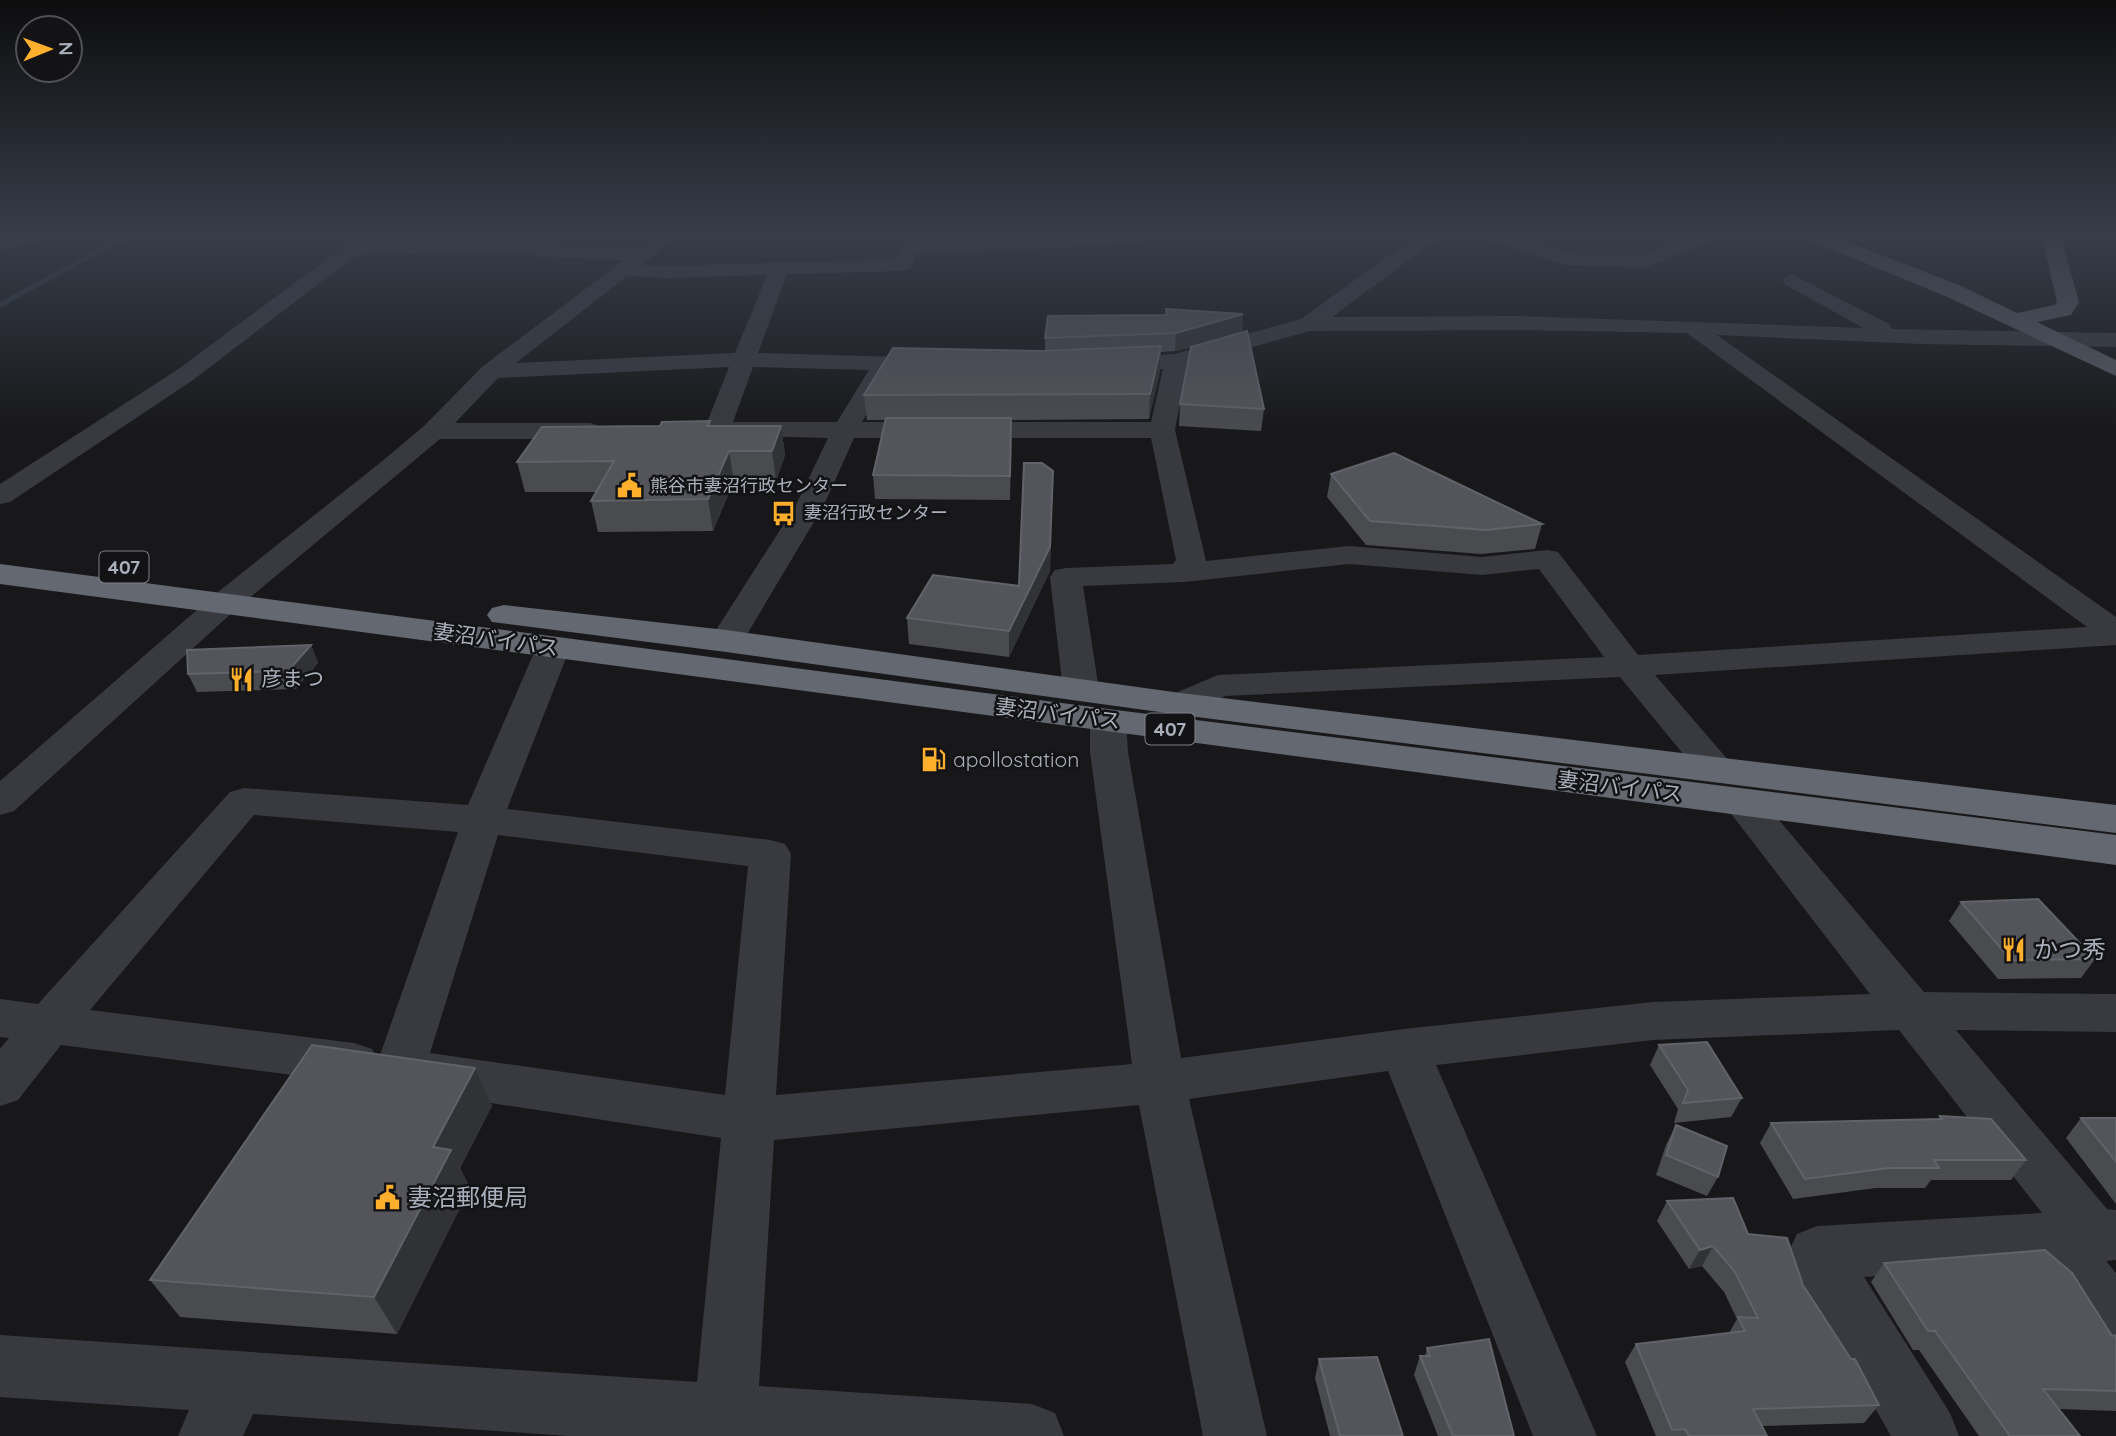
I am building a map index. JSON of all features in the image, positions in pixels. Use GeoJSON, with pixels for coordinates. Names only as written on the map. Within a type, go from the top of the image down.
{"type":"FeatureCollection","features":[{"type":"Feature","properties":{"kind":"highway","name":"妻沼バイパス"},"geometry":{"type":"LineString","coordinates":[[0,550],[236,594],[553,648],[1094,705],[1181,704],[2116,819]]}},
{"type":"Feature","properties":{"kind":"highway","name":"妻沼バイパス"},"geometry":{"type":"LineString","coordinates":[[0,574],[726,641],[1094,705],[1742,802],[2116,850]]}},
{"type":"Feature","properties":{"kind":"main road"},"geometry":{"type":"LineString","coordinates":[[1972,300],[2116,369]]}},
{"type":"Feature","properties":{"kind":"main road"},"geometry":{"type":"LineString","coordinates":[[2015,320],[2063,310],[2068,300]]}},
{"type":"Feature","properties":{"kind":"street"},"geometry":{"type":"LineString","coordinates":[[0,496],[185,375],[284,300]]}},
{"type":"Feature","properties":{"kind":"street"},"geometry":{"type":"LineString","coordinates":[[0,802],[236,594],[433,431],[491,371],[584,300]]}},
{"type":"Feature","properties":{"kind":"street"},"geometry":{"type":"LineString","coordinates":[[717,430],[766,300]]}},
{"type":"Feature","properties":{"kind":"street"},"geometry":{"type":"LineString","coordinates":[[1309,324],[1342,300]]}},
{"type":"Feature","properties":{"kind":"street"},"geometry":{"type":"LineString","coordinates":[[1827,300],[1860,319],[1908,336]]}},
{"type":"Feature","properties":{"kind":"street"},"geometry":{"type":"LineString","coordinates":[[1083,365],[1176,361],[1309,324],[1517,323],[2116,340]]}},
{"type":"Feature","properties":{"kind":"street"},"geometry":{"type":"LineString","coordinates":[[1692,327],[2116,633]]}},
{"type":"Feature","properties":{"kind":"street"},"geometry":{"type":"LineString","coordinates":[[491,371],[742,360],[952,365]]}},
{"type":"Feature","properties":{"kind":"street"},"geometry":{"type":"LineString","coordinates":[[1176,361],[1162,429],[1191,560],[1184,573]]}},
{"type":"Feature","properties":{"kind":"street"},"geometry":{"type":"LineString","coordinates":[[726,641],[810,505],[845,430],[885,364]]}},
{"type":"Feature","properties":{"kind":"street"},"geometry":{"type":"LineString","coordinates":[[690,430],[1162,429]]}},
{"type":"Feature","properties":{"kind":"street"},"geometry":{"type":"LineString","coordinates":[[433,431],[609,430]]}},
{"type":"Feature","properties":{"kind":"street"},"geometry":{"type":"LineString","coordinates":[[1235,1436],[1160,1082],[1111,765],[1094,705],[1066,577],[1184,573],[1349,555],[1482,566],[1547,559],[1629,666],[1716,768]]}},
{"type":"Feature","properties":{"kind":"street"},"geometry":{"type":"LineString","coordinates":[[1181,704],[1218,686],[1629,666],[2116,633]]}},
{"type":"Feature","properties":{"kind":"street"},"geometry":{"type":"LineString","coordinates":[[400,1069],[482,820],[553,648]]}},
{"type":"Feature","properties":{"kind":"street"},"geometry":{"type":"LineString","coordinates":[[0,1085],[51,1022],[244,800],[482,820],[770,854],[725,1425]]}},
{"type":"Feature","properties":{"kind":"street"},"geometry":{"type":"LineString","coordinates":[[1742,802],[1913,1011],[2087,1236],[2116,1320]]}},
{"type":"Feature","properties":{"kind":"street"},"geometry":{"type":"LineString","coordinates":[[0,1018],[51,1022],[400,1069],[747,1120],[1160,1082],[1404,1049],[1653,1021],[1913,1011],[2116,1013]]}},
{"type":"Feature","properties":{"kind":"street"},"geometry":{"type":"LineString","coordinates":[[1404,1049],[1565,1436]]}},
{"type":"Feature","properties":{"kind":"street"},"geometry":{"type":"LineString","coordinates":[[1927,1436],[1816,1253],[2087,1236]]}},
{"type":"Feature","properties":{"kind":"street"},"geometry":{"type":"LineString","coordinates":[[0,1366],[236,1381],[725,1425],[1032,1436]]}},
{"type":"Feature","properties":{"kind":"street"},"geometry":{"type":"LineString","coordinates":[[210,1436],[236,1381]]}},
{"type":"Feature","properties":{"kind":"building"},"geometry":{"type":"Polygon","coordinates":[[[1166,309],[1243,314],[1176,333],[1045,338],[1048,316],[1167,315],[1166,309]]]}},
{"type":"Feature","properties":{"kind":"building"},"geometry":{"type":"Polygon","coordinates":[[[1247,331],[1264,409],[1180,404],[1191,347],[1247,331]]]}},
{"type":"Feature","properties":{"kind":"building"},"geometry":{"type":"Polygon","coordinates":[[[1161,346],[1150,394],[864,395],[893,348],[1043,351],[1161,346]]]}},
{"type":"Feature","properties":{"kind":"building"},"geometry":{"type":"Polygon","coordinates":[[[886,418],[1011,418],[1010,476],[873,475],[886,418]]]}},
{"type":"Feature","properties":{"kind":"building"},"geometry":{"type":"Polygon","coordinates":[[[710,421],[707,426],[781,426],[772,451],[729,451],[708,499],[591,501],[614,461],[517,462],[542,427],[660,426],[662,422],[710,421]]]}},
{"type":"Feature","properties":{"kind":"building"},"geometry":{"type":"Polygon","coordinates":[[[1394,453],[1542,524],[1486,530],[1370,521],[1331,474],[1394,453]]]}},
{"type":"Feature","properties":{"kind":"building"},"geometry":{"type":"Polygon","coordinates":[[[1024,463],[1042,463],[1053,471],[1050,547],[1009,631],[907,618],[933,575],[1019,586],[1024,463]]]}},
{"type":"Feature","properties":{"kind":"building"},"geometry":{"type":"Polygon","coordinates":[[[311,645],[288,671],[188,674],[187,650],[311,645]]]}},
{"type":"Feature","properties":{"kind":"building"},"geometry":{"type":"Polygon","coordinates":[[[2038,899],[2095,959],[2011,960],[1961,902],[2038,899]]]}},
{"type":"Feature","properties":{"kind":"building"},"geometry":{"type":"Polygon","coordinates":[[[1707,1042],[1742,1098],[1683,1103],[1688,1090],[1659,1045],[1707,1042]]]}},
{"type":"Feature","properties":{"kind":"building"},"geometry":{"type":"Polygon","coordinates":[[[312,1045],[475,1068],[433,1147],[451,1150],[374,1297],[150,1280],[312,1045]]]}},
{"type":"Feature","properties":{"kind":"building"},"geometry":{"type":"Polygon","coordinates":[[[1940,1116],[1991,1119],[2026,1160],[1934,1160],[1939,1168],[1889,1168],[1805,1179],[1771,1123],[1942,1119],[1940,1116]]]}},
{"type":"Feature","properties":{"kind":"building"},"geometry":{"type":"Polygon","coordinates":[[[2081,1118],[2116,1118],[2116,1162],[2081,1118]]]}},
{"type":"Feature","properties":{"kind":"building"},"geometry":{"type":"Polygon","coordinates":[[[1676,1125],[1727,1146],[1718,1177],[1666,1155],[1676,1125]]]}},
{"type":"Feature","properties":{"kind":"building"},"geometry":{"type":"Polygon","coordinates":[[[1733,1198],[1748,1234],[1787,1238],[1803,1285],[1851,1359],[1855,1359],[1879,1405],[1753,1409],[1767,1436],[1689,1436],[1685,1429],[1672,1430],[1636,1344],[1745,1331],[1738,1317],[1758,1318],[1735,1272],[1713,1246],[1700,1250],[1667,1201],[1733,1198]]]}},
{"type":"Feature","properties":{"kind":"building"},"geometry":{"type":"Polygon","coordinates":[[[2045,1250],[2072,1273],[2112,1336],[2116,1335],[2116,1391],[2043,1389],[2080,1436],[2010,1436],[1935,1331],[1928,1331],[1884,1263],[2045,1250]]]}},
{"type":"Feature","properties":{"kind":"building"},"geometry":{"type":"Polygon","coordinates":[[[1489,1339],[1514,1436],[1453,1436],[1420,1356],[1430,1356],[1427,1348],[1489,1339]]]}},
{"type":"Feature","properties":{"kind":"building"},"geometry":{"type":"Polygon","coordinates":[[[1377,1357],[1403,1436],[1340,1436],[1319,1359],[1377,1357]]]}},
{"type":"Feature","properties":{"kind":"waterway"},"geometry":{"type":"LineString","coordinates":[[0,305],[9,300]]}},
{"type":"Feature","properties":{"kind":"place","name":"熊谷市妻沼行政センター"},"geometry":{"type":"Point","coordinates":[630,486]}},
{"type":"Feature","properties":{"kind":"place","name":"妻沼行政センター"},"geometry":{"type":"Point","coordinates":[784,513]}},
{"type":"Feature","properties":{"kind":"place","name":"彦まつ"},"geometry":{"type":"Point","coordinates":[241,679]}},
{"type":"Feature","properties":{"kind":"place","name":"apollostation"},"geometry":{"type":"Point","coordinates":[933,760]}},
{"type":"Feature","properties":{"kind":"place","name":"かつ秀"},"geometry":{"type":"Point","coordinates":[2014,950]}},
{"type":"Feature","properties":{"kind":"place","name":"妻沼郵便局"},"geometry":{"type":"Point","coordinates":[388,1198]}}]}
